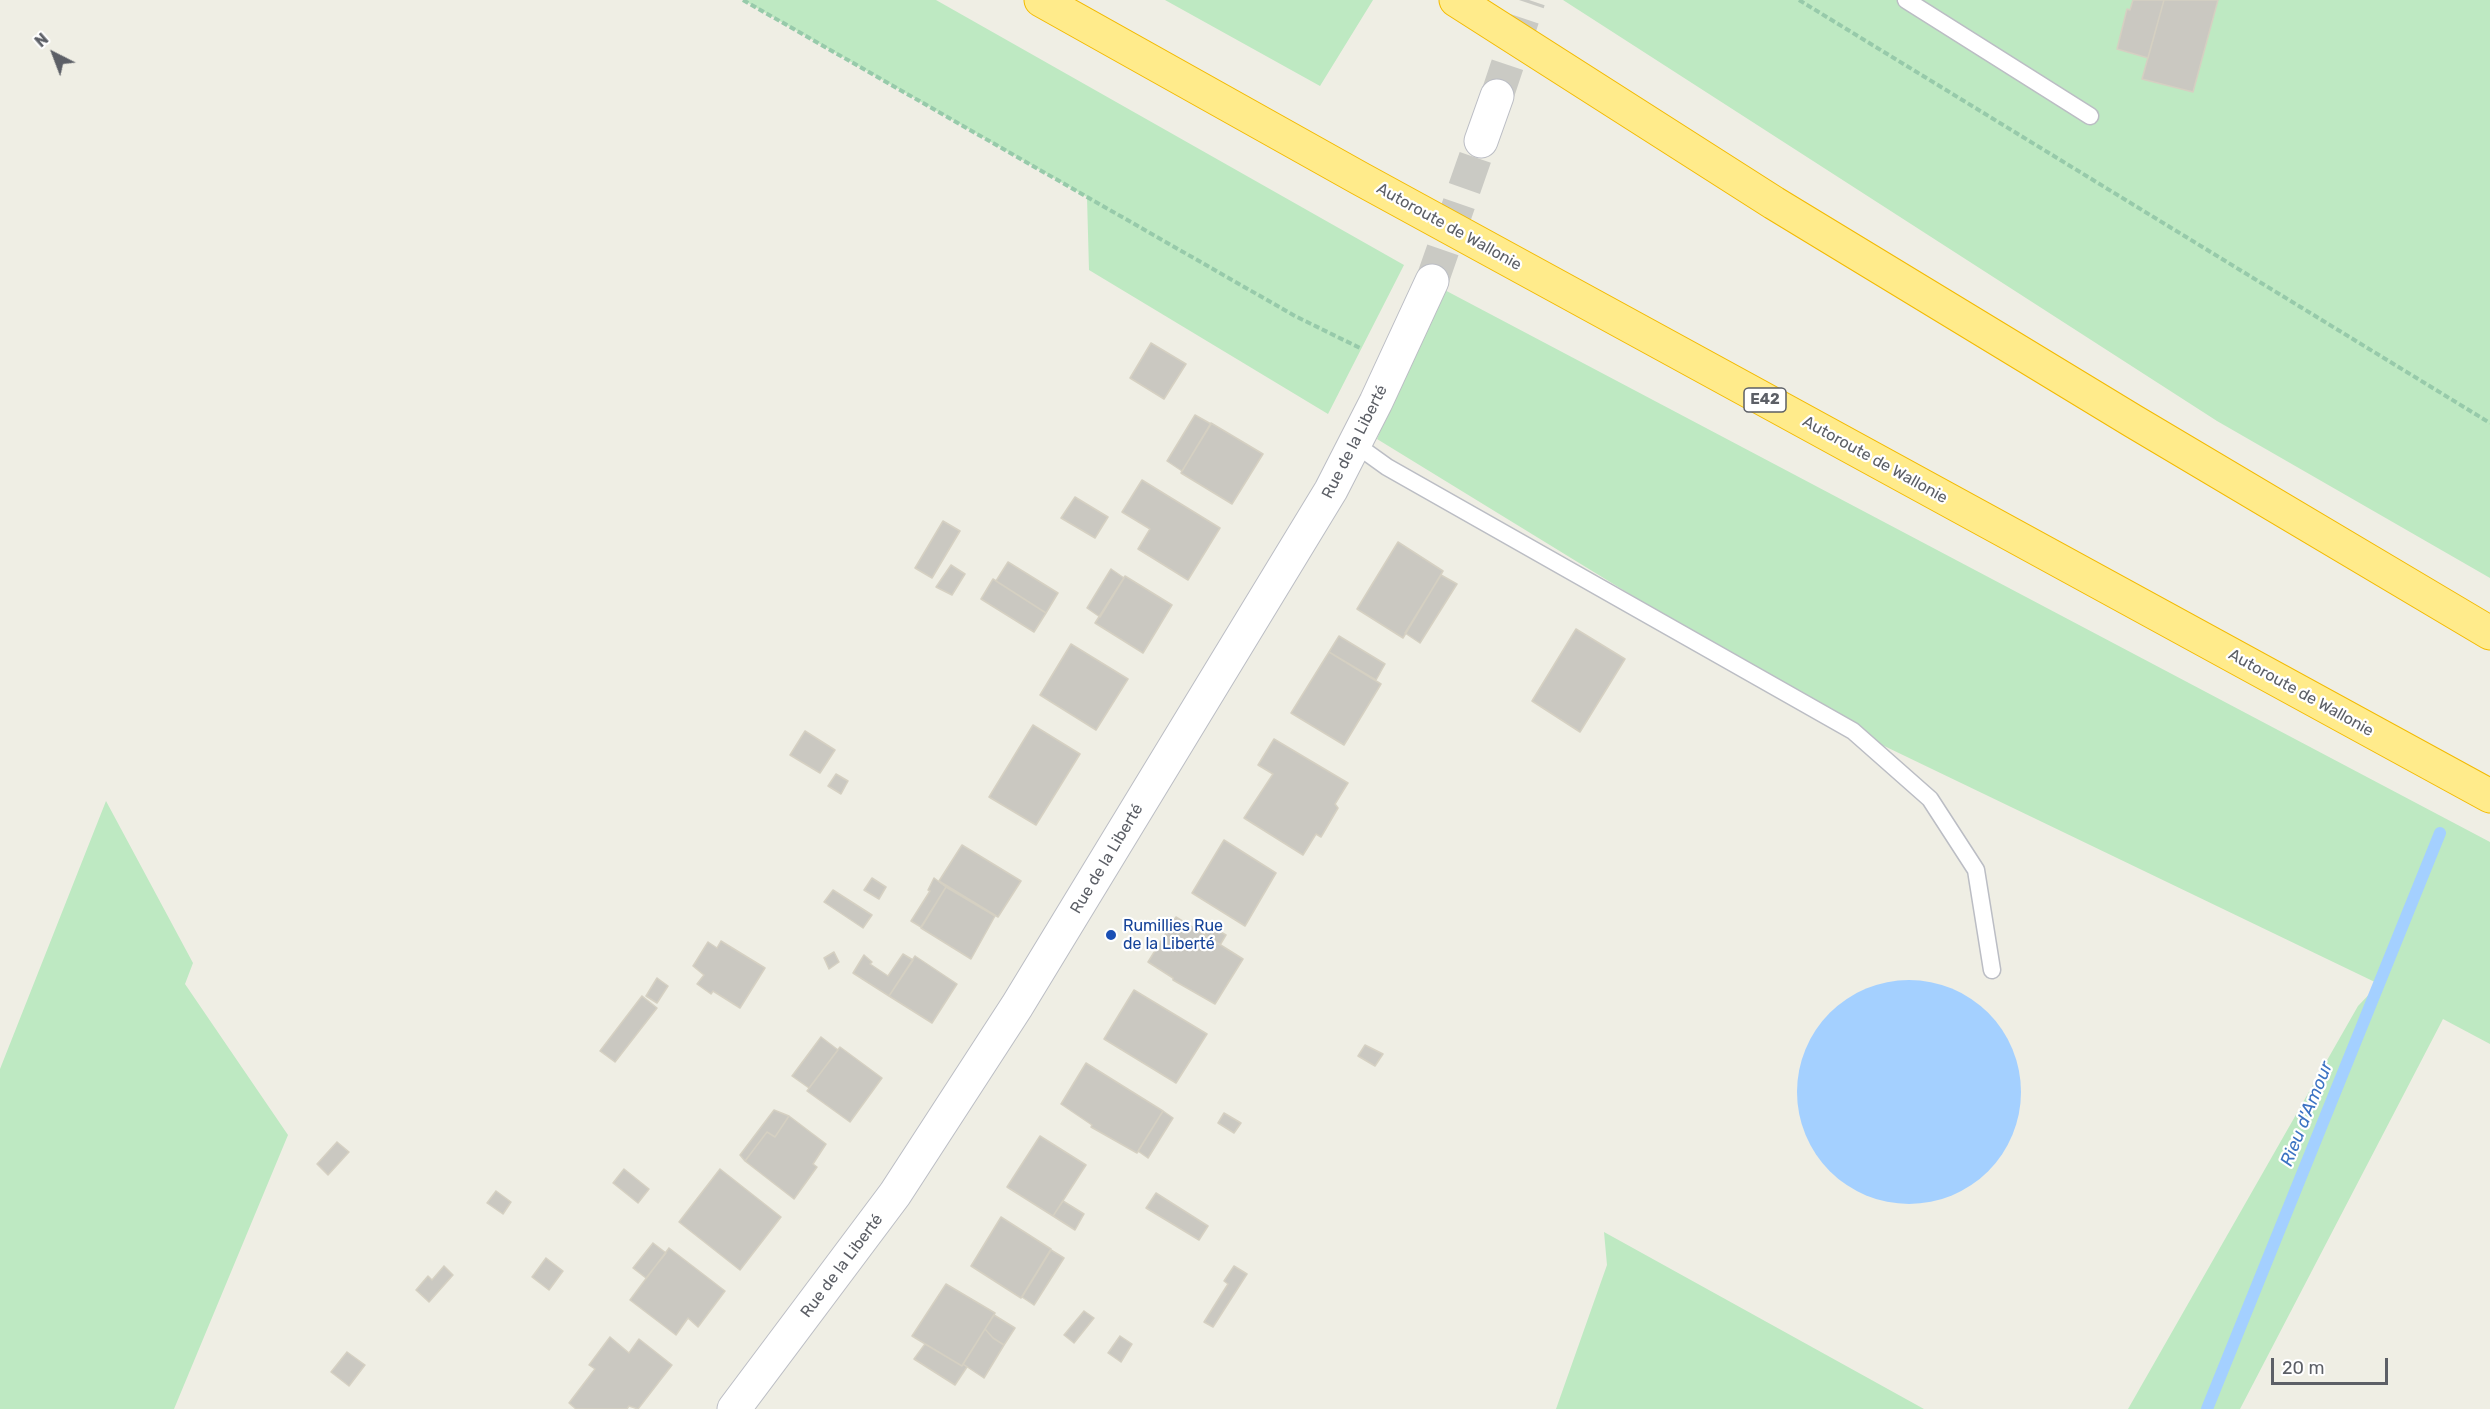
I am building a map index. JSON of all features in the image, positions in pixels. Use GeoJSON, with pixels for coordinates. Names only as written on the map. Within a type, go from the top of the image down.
{"type":"FeatureCollection","features":[{"type":"Feature","properties":{"kind":"highway","name":"Autoroute de Wallonie"},"geometry":{"type":"LineString","coordinates":[[1041,0],[1359,178],[2490,796]]}},
{"type":"Feature","properties":{"kind":"highway"},"geometry":{"type":"LineString","coordinates":[[1456,0],[1774,203],[2143,427],[2490,633]]}},
{"type":"Feature","properties":{"kind":"street"},"geometry":{"type":"LineString","coordinates":[[1481,141],[1497,96]]}},
{"type":"Feature","properties":{"kind":"street","name":"Rue de la Liberté"},"geometry":{"type":"LineString","coordinates":[[734,1409],[896,1194],[975,1074],[1331,490],[1394,365],[1432,281]]}},
{"type":"Feature","properties":{"kind":"lane"},"geometry":{"type":"LineString","coordinates":[[1906,0],[2090,116]]}},
{"type":"Feature","properties":{"kind":"lane"},"geometry":{"type":"LineString","coordinates":[[1355,444],[1387,467],[1853,730],[1930,799],[1976,870],[1992,970]]}},
{"type":"Feature","properties":{"kind":"path"},"geometry":{"type":"LineString","coordinates":[[743,0],[1295,316],[1394,365]]}},
{"type":"Feature","properties":{"kind":"path"},"geometry":{"type":"LineString","coordinates":[[1799,0],[2490,423]]}},
{"type":"Feature","properties":{"kind":"green space"},"geometry":{"type":"Polygon","coordinates":[[[743,0],[936,0],[1404,265],[1328,414],[1089,270],[1087,197],[743,0]]]}},
{"type":"Feature","properties":{"kind":"green space"},"geometry":{"type":"Polygon","coordinates":[[[1165,0],[1373,0],[1320,86],[1165,0]]]}},
{"type":"Feature","properties":{"kind":"green space"},"geometry":{"type":"Polygon","coordinates":[[[1563,0],[2490,0],[2490,578],[2217,421],[1563,0]]]}},
{"type":"Feature","properties":{"kind":"green space"},"geometry":{"type":"Polygon","coordinates":[[[1439,287],[2490,842],[2490,1044],[2443,1019],[2240,1409],[2128,1409],[2358,1006],[2379,984],[1853,731],[1377,439],[1439,287]]]}},
{"type":"Feature","properties":{"kind":"green space"},"geometry":{"type":"Polygon","coordinates":[[[106,801],[193,963],[185,984],[288,1135],[174,1409],[0,1409],[0,1069],[106,801]]]}},
{"type":"Feature","properties":{"kind":"green space"},"geometry":{"type":"Polygon","coordinates":[[[1604,1232],[1924,1409],[1556,1409],[1607,1265],[1604,1232]]]}},
{"type":"Feature","properties":{"kind":"water"},"geometry":{"type":"Polygon","coordinates":[[[1909,980],[1952,989],[1971,999],[1988,1013],[2002,1030],[2012,1049],[2021,1092],[2012,1135],[2002,1154],[1988,1171],[1971,1185],[1952,1195],[1909,1204],[1866,1195],[1847,1185],[1830,1171],[1816,1154],[1806,1135],[1797,1092],[1806,1049],[1816,1030],[1830,1013],[1847,999],[1866,989],[1909,980]]]}},
{"type":"Feature","properties":{"kind":"building"},"geometry":{"type":"Polygon","coordinates":[[[2133,0],[2164,0],[2148,58],[2117,49],[2127,9],[2130,10],[2133,0]]]}},
{"type":"Feature","properties":{"kind":"building"},"geometry":{"type":"Polygon","coordinates":[[[2164,0],[2218,0],[2193,92],[2142,79],[2164,0]]]}},
{"type":"Feature","properties":{"kind":"building"},"geometry":{"type":"Polygon","coordinates":[[[1151,343],[1186,364],[1164,399],[1130,378],[1151,343]]]}},
{"type":"Feature","properties":{"kind":"building"},"geometry":{"type":"Polygon","coordinates":[[[1195,415],[1211,424],[1182,471],[1167,461],[1195,415]]]}},
{"type":"Feature","properties":{"kind":"building"},"geometry":{"type":"Polygon","coordinates":[[[1211,423],[1263,454],[1232,504],[1181,473],[1211,423]]]}},
{"type":"Feature","properties":{"kind":"building"},"geometry":{"type":"Polygon","coordinates":[[[1142,480],[1220,528],[1188,580],[1138,549],[1150,529],[1122,512],[1142,480]]]}},
{"type":"Feature","properties":{"kind":"building"},"geometry":{"type":"Polygon","coordinates":[[[1075,497],[1108,517],[1095,538],[1061,518],[1075,497]]]}},
{"type":"Feature","properties":{"kind":"building"},"geometry":{"type":"Polygon","coordinates":[[[943,521],[960,531],[932,578],[915,568],[943,521]]]}},
{"type":"Feature","properties":{"kind":"building"},"geometry":{"type":"Polygon","coordinates":[[[1398,542],[1443,571],[1403,638],[1357,609],[1398,542]]]}},
{"type":"Feature","properties":{"kind":"building"},"geometry":{"type":"Polygon","coordinates":[[[1008,562],[1058,593],[1046,613],[996,581],[1008,562]]]}},
{"type":"Feature","properties":{"kind":"building"},"geometry":{"type":"Polygon","coordinates":[[[951,565],[965,574],[952,595],[936,587],[951,565]]]}},
{"type":"Feature","properties":{"kind":"building"},"geometry":{"type":"Polygon","coordinates":[[[1111,569],[1124,578],[1100,617],[1087,608],[1111,569]]]}},
{"type":"Feature","properties":{"kind":"building"},"geometry":{"type":"Polygon","coordinates":[[[1441,575],[1457,584],[1420,643],[1405,633],[1441,575]]]}},
{"type":"Feature","properties":{"kind":"building"},"geometry":{"type":"Polygon","coordinates":[[[1125,576],[1172,605],[1143,653],[1095,623],[1125,576]]]}},
{"type":"Feature","properties":{"kind":"building"},"geometry":{"type":"Polygon","coordinates":[[[993,579],[1046,613],[1034,632],[981,599],[993,579]]]}},
{"type":"Feature","properties":{"kind":"building"},"geometry":{"type":"Polygon","coordinates":[[[1576,629],[1625,659],[1580,732],[1532,701],[1576,629]]]}},
{"type":"Feature","properties":{"kind":"building"},"geometry":{"type":"Polygon","coordinates":[[[1339,636],[1385,664],[1376,680],[1329,652],[1339,636]]]}},
{"type":"Feature","properties":{"kind":"building"},"geometry":{"type":"Polygon","coordinates":[[[1071,644],[1128,679],[1096,730],[1040,695],[1071,644]]]}},
{"type":"Feature","properties":{"kind":"building"},"geometry":{"type":"Polygon","coordinates":[[[1329,652],[1381,684],[1344,745],[1291,713],[1329,652]]]}},
{"type":"Feature","properties":{"kind":"building"},"geometry":{"type":"Polygon","coordinates":[[[1033,725],[1080,754],[1036,825],[989,797],[1033,725]]]}},
{"type":"Feature","properties":{"kind":"building"},"geometry":{"type":"Polygon","coordinates":[[[805,731],[835,750],[820,773],[790,755],[805,731]]]}},
{"type":"Feature","properties":{"kind":"building"},"geometry":{"type":"Polygon","coordinates":[[[1274,739],[1348,783],[1335,804],[1338,808],[1321,837],[1316,834],[1303,855],[1244,818],[1273,774],[1258,765],[1274,739]]]}},
{"type":"Feature","properties":{"kind":"building"},"geometry":{"type":"Polygon","coordinates":[[[836,774],[848,781],[841,794],[828,786],[836,774]]]}},
{"type":"Feature","properties":{"kind":"building"},"geometry":{"type":"Polygon","coordinates":[[[1224,840],[1276,873],[1245,926],[1192,893],[1224,840]]]}},
{"type":"Feature","properties":{"kind":"building"},"geometry":{"type":"Polygon","coordinates":[[[962,845],[1021,881],[998,917],[939,881],[962,845]]]}},
{"type":"Feature","properties":{"kind":"building"},"geometry":{"type":"Polygon","coordinates":[[[872,878],[886,887],[879,899],[864,890],[872,878]]]}},
{"type":"Feature","properties":{"kind":"building"},"geometry":{"type":"Polygon","coordinates":[[[934,878],[946,887],[921,927],[911,921],[930,891],[928,890],[934,878]]]}},
{"type":"Feature","properties":{"kind":"building"},"geometry":{"type":"Polygon","coordinates":[[[946,887],[995,916],[971,959],[921,928],[946,887]]]}},
{"type":"Feature","properties":{"kind":"building"},"geometry":{"type":"Polygon","coordinates":[[[833,890],[872,915],[863,928],[824,902],[833,890]]]}},
{"type":"Feature","properties":{"kind":"building"},"geometry":{"type":"Polygon","coordinates":[[[1176,917],[1243,959],[1215,1004],[1173,980],[1148,962],[1176,917]]]}},
{"type":"Feature","properties":{"kind":"building"},"geometry":{"type":"Polygon","coordinates":[[[1210,926],[1226,935],[1220,945],[1205,935],[1210,926]]]}},
{"type":"Feature","properties":{"kind":"building"},"geometry":{"type":"Polygon","coordinates":[[[721,941],[765,968],[740,1008],[713,991],[711,994],[697,984],[704,975],[693,966],[708,942],[717,948],[721,941]]]}},
{"type":"Feature","properties":{"kind":"building"},"geometry":{"type":"Polygon","coordinates":[[[834,952],[839,962],[829,969],[824,958],[834,952]]]}},
{"type":"Feature","properties":{"kind":"building"},"geometry":{"type":"Polygon","coordinates":[[[903,954],[913,960],[889,996],[853,973],[864,955],[872,962],[870,964],[888,976],[903,954]]]}},
{"type":"Feature","properties":{"kind":"building"},"geometry":{"type":"Polygon","coordinates":[[[915,956],[957,984],[932,1023],[889,996],[915,956]]]}},
{"type":"Feature","properties":{"kind":"building"},"geometry":{"type":"Polygon","coordinates":[[[657,978],[668,986],[657,1003],[646,996],[657,978]]]}},
{"type":"Feature","properties":{"kind":"building"},"geometry":{"type":"Polygon","coordinates":[[[1134,990],[1207,1034],[1176,1083],[1104,1039],[1134,990]]]}},
{"type":"Feature","properties":{"kind":"building"},"geometry":{"type":"Polygon","coordinates":[[[642,996],[657,1008],[615,1062],[600,1051],[642,996]]]}},
{"type":"Feature","properties":{"kind":"building"},"geometry":{"type":"Polygon","coordinates":[[[821,1037],[838,1050],[809,1088],[792,1076],[821,1037]]]}},
{"type":"Feature","properties":{"kind":"building"},"geometry":{"type":"Polygon","coordinates":[[[1365,1045],[1383,1054],[1375,1066],[1358,1056],[1365,1045]]]}},
{"type":"Feature","properties":{"kind":"building"},"geometry":{"type":"Polygon","coordinates":[[[840,1047],[882,1078],[850,1122],[807,1091],[840,1047]]]}},
{"type":"Feature","properties":{"kind":"building"},"geometry":{"type":"Polygon","coordinates":[[[1086,1063],[1163,1111],[1137,1153],[1091,1127],[1092,1125],[1061,1104],[1086,1063]]]}},
{"type":"Feature","properties":{"kind":"building"},"geometry":{"type":"Polygon","coordinates":[[[774,1110],[789,1116],[775,1137],[767,1132],[745,1161],[740,1155],[774,1110]]]}},
{"type":"Feature","properties":{"kind":"building"},"geometry":{"type":"Polygon","coordinates":[[[1163,1111],[1173,1118],[1148,1158],[1138,1151],[1163,1111]]]}},
{"type":"Feature","properties":{"kind":"building"},"geometry":{"type":"Polygon","coordinates":[[[1224,1113],[1241,1123],[1234,1133],[1218,1123],[1224,1113]]]}},
{"type":"Feature","properties":{"kind":"building"},"geometry":{"type":"Polygon","coordinates":[[[789,1116],[826,1144],[813,1164],[817,1167],[794,1199],[745,1161],[767,1132],[775,1137],[789,1116]]]}},
{"type":"Feature","properties":{"kind":"building"},"geometry":{"type":"Polygon","coordinates":[[[1040,1136],[1086,1165],[1053,1216],[1007,1187],[1040,1136]]]}},
{"type":"Feature","properties":{"kind":"building"},"geometry":{"type":"Polygon","coordinates":[[[337,1142],[349,1152],[328,1175],[317,1164],[337,1142]]]}},
{"type":"Feature","properties":{"kind":"building"},"geometry":{"type":"Polygon","coordinates":[[[624,1169],[649,1189],[638,1203],[613,1183],[624,1169]]]}},
{"type":"Feature","properties":{"kind":"building"},"geometry":{"type":"Polygon","coordinates":[[[720,1169],[781,1217],[740,1270],[679,1222],[720,1169]]]}},
{"type":"Feature","properties":{"kind":"building"},"geometry":{"type":"Polygon","coordinates":[[[496,1191],[511,1202],[503,1214],[487,1203],[496,1191]]]}},
{"type":"Feature","properties":{"kind":"building"},"geometry":{"type":"Polygon","coordinates":[[[1156,1193],[1208,1226],[1199,1240],[1146,1208],[1156,1193]]]}},
{"type":"Feature","properties":{"kind":"building"},"geometry":{"type":"Polygon","coordinates":[[[1063,1201],[1084,1214],[1075,1230],[1053,1216],[1063,1201]]]}},
{"type":"Feature","properties":{"kind":"building"},"geometry":{"type":"Polygon","coordinates":[[[1001,1217],[1051,1249],[1021,1298],[971,1266],[1001,1217]]]}},
{"type":"Feature","properties":{"kind":"building"},"geometry":{"type":"Polygon","coordinates":[[[653,1243],[666,1253],[646,1278],[633,1268],[653,1243]]]}},
{"type":"Feature","properties":{"kind":"building"},"geometry":{"type":"Polygon","coordinates":[[[669,1248],[725,1291],[698,1327],[688,1318],[676,1335],[630,1300],[669,1248]]]}},
{"type":"Feature","properties":{"kind":"building"},"geometry":{"type":"Polygon","coordinates":[[[1051,1250],[1064,1258],[1034,1305],[1022,1297],[1051,1250]]]}},
{"type":"Feature","properties":{"kind":"building"},"geometry":{"type":"Polygon","coordinates":[[[546,1258],[563,1271],[549,1290],[532,1277],[546,1258]]]}},
{"type":"Feature","properties":{"kind":"building"},"geometry":{"type":"Polygon","coordinates":[[[444,1266],[453,1275],[429,1302],[416,1290],[428,1276],[432,1280],[444,1266]]]}},
{"type":"Feature","properties":{"kind":"building"},"geometry":{"type":"Polygon","coordinates":[[[1234,1266],[1247,1274],[1213,1327],[1204,1322],[1228,1284],[1224,1281],[1234,1266]]]}},
{"type":"Feature","properties":{"kind":"building"},"geometry":{"type":"Polygon","coordinates":[[[946,1284],[995,1313],[962,1366],[912,1336],[946,1284]]]}},
{"type":"Feature","properties":{"kind":"building"},"geometry":{"type":"Polygon","coordinates":[[[1084,1311],[1094,1318],[1074,1343],[1064,1335],[1084,1311]]]}},
{"type":"Feature","properties":{"kind":"building"},"geometry":{"type":"Polygon","coordinates":[[[994,1315],[1015,1328],[1004,1345],[985,1329],[994,1315]]]}},
{"type":"Feature","properties":{"kind":"building"},"geometry":{"type":"Polygon","coordinates":[[[985,1329],[1004,1345],[984,1378],[963,1364],[985,1329]]]}},
{"type":"Feature","properties":{"kind":"building"},"geometry":{"type":"Polygon","coordinates":[[[1120,1336],[1132,1344],[1121,1362],[1108,1353],[1120,1336]]]}},
{"type":"Feature","properties":{"kind":"building"},"geometry":{"type":"Polygon","coordinates":[[[610,1337],[629,1353],[639,1339],[672,1365],[638,1409],[629,1406],[627,1409],[576,1409],[569,1403],[595,1369],[589,1365],[610,1337]]]}},
{"type":"Feature","properties":{"kind":"building"},"geometry":{"type":"Polygon","coordinates":[[[925,1344],[967,1367],[955,1385],[914,1359],[925,1344]]]}},
{"type":"Feature","properties":{"kind":"building"},"geometry":{"type":"Polygon","coordinates":[[[347,1352],[365,1365],[349,1386],[331,1372],[347,1352]]]}},
{"type":"Feature","properties":{"kind":"waterway","name":"Rieu d'Amour"},"geometry":{"type":"LineString","coordinates":[[2207,1409],[2440,833]]}},
{"type":"Feature","properties":{"kind":"tunnel"},"geometry":{"type":"LineString","coordinates":[[1497,96],[1529,0]]}},
{"type":"Feature","properties":{"kind":"tunnel"},"geometry":{"type":"LineString","coordinates":[[1432,281],[1481,141]]}},
{"type":"Feature","properties":{"kind":"place","name":"Rumillies Rue de la Liberté"},"geometry":{"type":"Point","coordinates":[1111,935]}}]}
